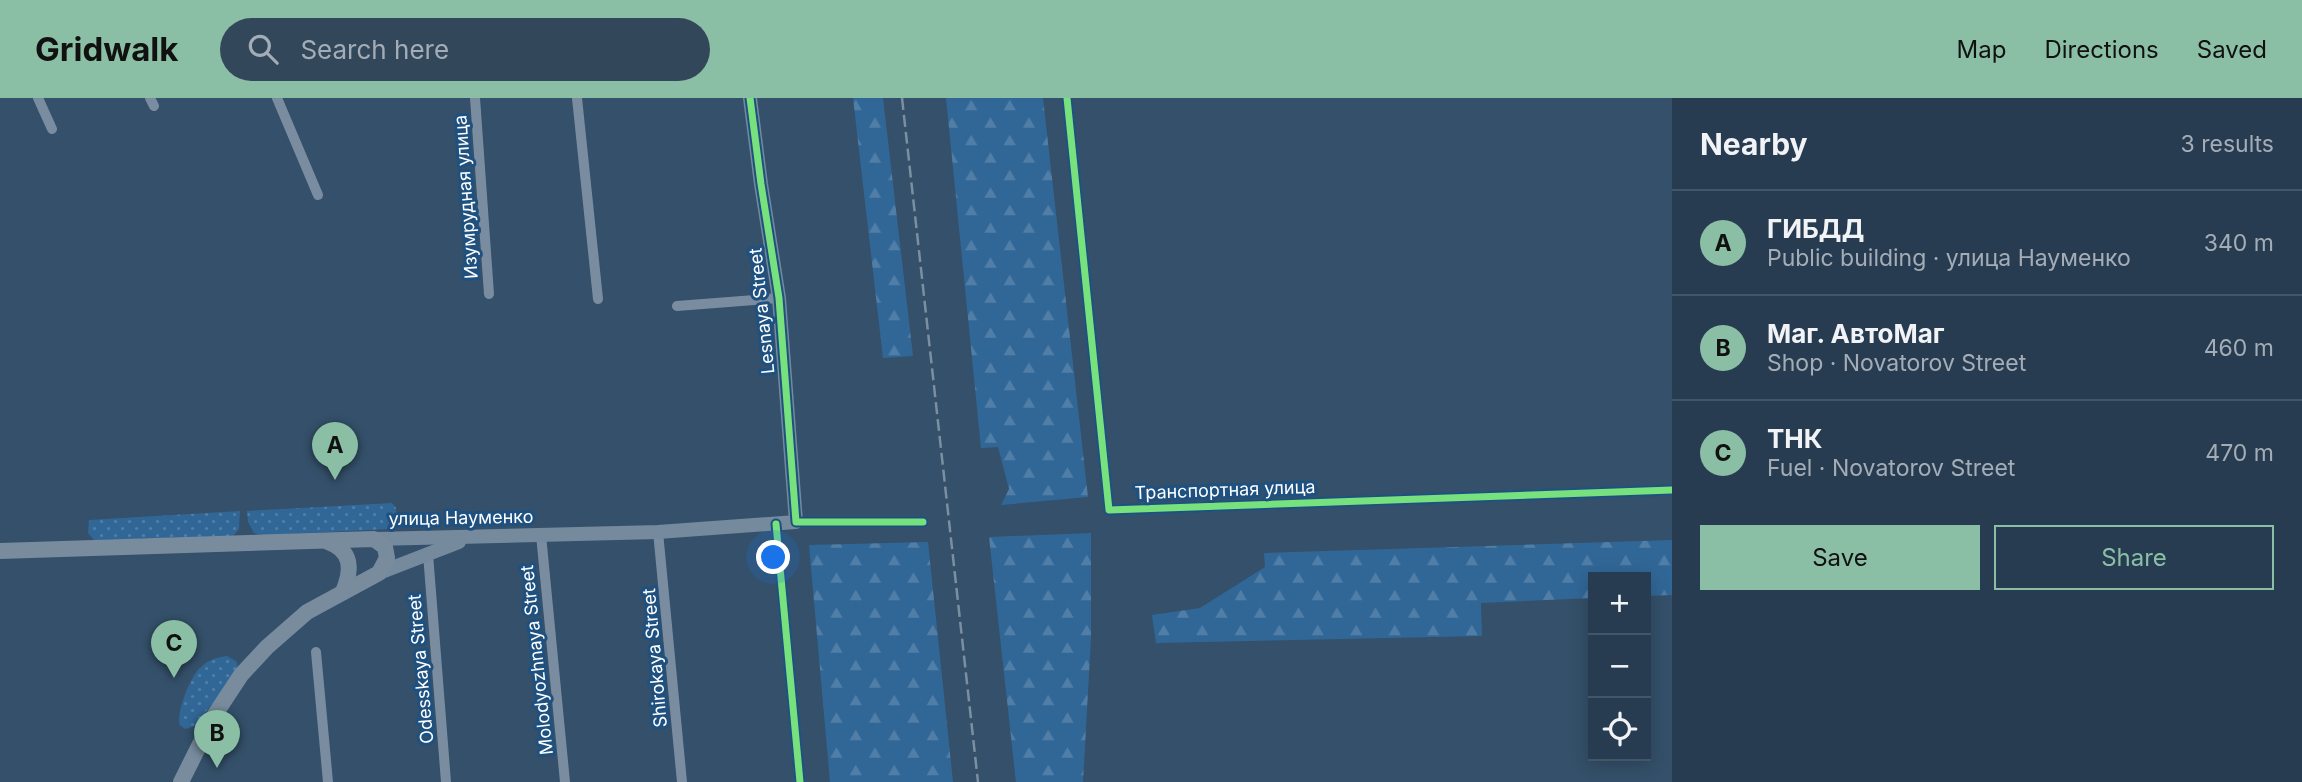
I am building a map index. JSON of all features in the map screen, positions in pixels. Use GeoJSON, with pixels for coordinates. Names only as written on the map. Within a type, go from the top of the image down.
{"type":"FeatureCollection","features":[{"type":"Feature","properties":{"kind":"main road","name":"Lesnaya Street"},"geometry":{"type":"LineString","coordinates":[[750,98],[779,298],[796,522]]}},
{"type":"Feature","properties":{"kind":"main road","name":"улица Науменко"},"geometry":{"type":"LineString","coordinates":[[348,550],[374,539],[658,532],[796,522]]}},
{"type":"Feature","properties":{"kind":"main road"},"geometry":{"type":"LineString","coordinates":[[181,782],[214,716],[241,676],[279,634],[307,612],[379,573],[469,538]]}},
{"type":"Feature","properties":{"kind":"main road"},"geometry":{"type":"LineString","coordinates":[[374,539],[385,547],[387,552],[385,565],[379,573]]}},
{"type":"Feature","properties":{"kind":"main road"},"geometry":{"type":"LineString","coordinates":[[0,551],[326,541],[348,550],[363,570],[379,573]]}},
{"type":"Feature","properties":{"kind":"main road"},"geometry":{"type":"LineString","coordinates":[[344,592],[349,575],[348,550]]}},
{"type":"Feature","properties":{"kind":"street"},"geometry":{"type":"LineString","coordinates":[[38,98],[52,129]]}},
{"type":"Feature","properties":{"kind":"street"},"geometry":{"type":"LineString","coordinates":[[276,98],[318,195]]}},
{"type":"Feature","properties":{"kind":"street","name":"Изумрудная улица"},"geometry":{"type":"LineString","coordinates":[[475,98],[489,294]]}},
{"type":"Feature","properties":{"kind":"street"},"geometry":{"type":"LineString","coordinates":[[578,98],[598,299]]}},
{"type":"Feature","properties":{"kind":"street","name":"Транспортная улица"},"geometry":{"type":"LineString","coordinates":[[1067,98],[1109,510],[1672,490]]}},
{"type":"Feature","properties":{"kind":"street"},"geometry":{"type":"LineString","coordinates":[[677,306],[779,298]]}},
{"type":"Feature","properties":{"kind":"street","name":"улица Науменко"},"geometry":{"type":"LineString","coordinates":[[796,522],[923,522]]}},
{"type":"Feature","properties":{"kind":"street"},"geometry":{"type":"LineString","coordinates":[[776,524],[800,782]]}},
{"type":"Feature","properties":{"kind":"street","name":"Shirokaya Street"},"geometry":{"type":"LineString","coordinates":[[658,532],[682,782]]}},
{"type":"Feature","properties":{"kind":"street","name":"Molodyozhnaya Street"},"geometry":{"type":"LineString","coordinates":[[541,536],[565,782]]}},
{"type":"Feature","properties":{"kind":"street","name":"Odesskaya Street"},"geometry":{"type":"LineString","coordinates":[[428,554],[446,782]]}},
{"type":"Feature","properties":{"kind":"street"},"geometry":{"type":"LineString","coordinates":[[316,652],[328,782]]}},
{"type":"Feature","properties":{"kind":"green space"},"geometry":{"type":"Polygon","coordinates":[[[853,98],[883,98],[913,356],[883,358],[853,98]]]}},
{"type":"Feature","properties":{"kind":"green space"},"geometry":{"type":"Polygon","coordinates":[[[946,98],[1043,98],[1088,497],[1001,505],[1009,489],[998,447],[981,448],[946,98]]]}},
{"type":"Feature","properties":{"kind":"green space"},"geometry":{"type":"Polygon","coordinates":[[[392,503],[396,508],[396,524],[391,529],[263,535],[254,533],[248,522],[247,511],[392,503]]]}},
{"type":"Feature","properties":{"kind":"green space"},"geometry":{"type":"Polygon","coordinates":[[[240,511],[239,529],[233,536],[94,540],[88,533],[89,520],[240,511]]]}},
{"type":"Feature","properties":{"kind":"green space"},"geometry":{"type":"Polygon","coordinates":[[[1091,533],[1091,638],[1083,782],[1016,782],[989,537],[1091,533]]]}},
{"type":"Feature","properties":{"kind":"green space"},"geometry":{"type":"Polygon","coordinates":[[[1672,540],[1672,595],[1651,596],[1651,572],[1588,572],[1588,598],[1481,603],[1482,636],[1156,643],[1152,615],[1200,608],[1265,567],[1264,553],[1672,540]]]}},
{"type":"Feature","properties":{"kind":"green space"},"geometry":{"type":"Polygon","coordinates":[[[928,542],[953,782],[830,782],[809,545],[928,542]]]}},
{"type":"Feature","properties":{"kind":"green space"},"geometry":{"type":"Polygon","coordinates":[[[227,656],[237,662],[238,670],[195,726],[185,729],[180,725],[180,712],[193,678],[207,662],[227,656]]]}},
{"type":"Feature","properties":{"kind":"railway"},"geometry":{"type":"LineString","coordinates":[[902,98],[978,782]]}},
{"type":"Feature","properties":{"kind":"cycle path"},"geometry":{"type":"LineString","coordinates":[[750,98],[779,298],[796,522],[923,522]]}},
{"type":"Feature","properties":{"kind":"cycle path"},"geometry":{"type":"LineString","coordinates":[[1067,98],[1109,510],[1672,490]]}},
{"type":"Feature","properties":{"kind":"cycle path"},"geometry":{"type":"LineString","coordinates":[[776,524],[800,782]]}},
{"type":"Feature","properties":{"kind":"place","name":"ГИБДД"},"geometry":{"type":"Point","coordinates":[335,480]}},
{"type":"Feature","properties":{"kind":"place","name":"ТНК"},"geometry":{"type":"Point","coordinates":[174,678]}},
{"type":"Feature","properties":{"kind":"place","name":"Маг. АвтоМаг"},"geometry":{"type":"Point","coordinates":[217,768]}}]}
